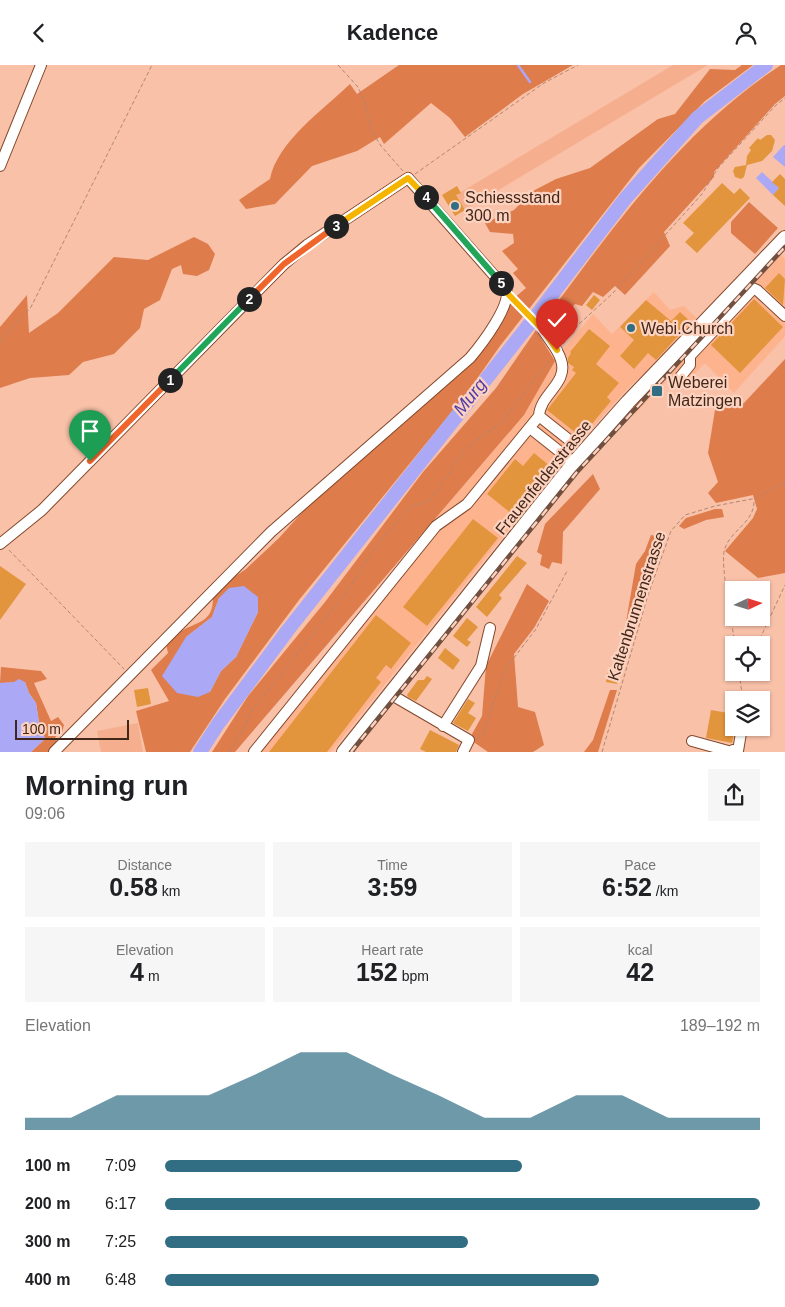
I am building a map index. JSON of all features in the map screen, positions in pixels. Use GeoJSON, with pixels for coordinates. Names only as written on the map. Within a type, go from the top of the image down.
{"type":"FeatureCollection","features":[{"type":"Feature","properties":{"kind":"main road","name":"Frauenfelderstrasse"},"geometry":{"type":"LineString","coordinates":[[344,752],[574,463],[628,403],[748,285],[785,238]]}},
{"type":"Feature","properties":{"kind":"street"},"geometry":{"type":"LineString","coordinates":[[0,166],[41,65]]}},
{"type":"Feature","properties":{"kind":"street"},"geometry":{"type":"LineString","coordinates":[[1,543],[42,510],[284,264],[307,245],[408,178],[502,281],[508,294],[507,302],[481,345],[470,358],[271,532],[54,752]]}},
{"type":"Feature","properties":{"kind":"street"},"geometry":{"type":"LineString","coordinates":[[677,381],[690,365],[690,356],[748,285],[757,290],[785,316]]}},
{"type":"Feature","properties":{"kind":"street"},"geometry":{"type":"LineString","coordinates":[[254,752],[436,526],[467,504],[539,416],[539,406],[560,379],[562,373],[562,360],[554,354],[543,330]]}},
{"type":"Feature","properties":{"kind":"street"},"geometry":{"type":"LineString","coordinates":[[539,416],[573,443]]}},
{"type":"Feature","properties":{"kind":"street"},"geometry":{"type":"LineString","coordinates":[[530,428],[574,463]]}},
{"type":"Feature","properties":{"kind":"street"},"geometry":{"type":"LineString","coordinates":[[444,725],[481,666],[490,627]]}},
{"type":"Feature","properties":{"kind":"street"},"geometry":{"type":"LineString","coordinates":[[390,694],[469,740],[463,752]]}},
{"type":"Feature","properties":{"kind":"street"},"geometry":{"type":"LineString","coordinates":[[692,741],[738,751],[740,736]]}},
{"type":"Feature","properties":{"kind":"path"},"geometry":{"type":"LineString","coordinates":[[0,342],[31,307],[152,65]]}},
{"type":"Feature","properties":{"kind":"path"},"geometry":{"type":"LineString","coordinates":[[338,65],[358,87],[365,101],[372,130],[381,146],[408,178],[461,143],[544,83],[578,65]]}},
{"type":"Feature","properties":{"kind":"path"},"geometry":{"type":"LineString","coordinates":[[230,752],[254,708],[350,587],[375,548],[410,507],[420,502],[431,500],[464,450],[501,423],[578,324],[612,294],[702,194],[718,168],[775,106],[785,99]]}},
{"type":"Feature","properties":{"kind":"path"},"geometry":{"type":"LineString","coordinates":[[508,294],[543,330]]}},
{"type":"Feature","properties":{"kind":"path"},"geometry":{"type":"LineString","coordinates":[[637,410],[643,404]]}},
{"type":"Feature","properties":{"kind":"path","name":"Kaltenbrunnenstrasse"},"geometry":{"type":"LineString","coordinates":[[602,752],[648,595],[671,531],[685,515],[714,506],[754,499],[785,481]]}},
{"type":"Feature","properties":{"kind":"path"},"geometry":{"type":"LineString","coordinates":[[734,636],[723,556],[729,540],[750,517],[754,507],[754,499]]}},
{"type":"Feature","properties":{"kind":"path"},"geometry":{"type":"LineString","coordinates":[[1,543],[130,675]]}},
{"type":"Feature","properties":{"kind":"path"},"geometry":{"type":"LineString","coordinates":[[469,740],[483,736],[507,667],[536,629],[567,571]]}},
{"type":"Feature","properties":{"kind":"path"},"geometry":{"type":"LineString","coordinates":[[760,636],[785,585]]}},
{"type":"Feature","properties":{"kind":"path"},"geometry":{"type":"LineString","coordinates":[[740,681],[742,691]]}},
{"type":"Feature","properties":{"kind":"shaded area"},"geometry":{"type":"Polygon","coordinates":[[[399,65],[573,65],[523,94],[465,137],[450,118],[431,103],[384,144],[380,137],[357,151],[312,166],[275,204],[246,209],[239,200],[270,179],[274,165],[282,152],[315,115],[350,84],[357,94],[399,65]]]}},
{"type":"Feature","properties":{"kind":"shaded area"},"geometry":{"type":"Polygon","coordinates":[[[673,65],[708,65],[465,210],[456,195],[673,65]]]}},
{"type":"Feature","properties":{"kind":"shaded area"},"geometry":{"type":"Polygon","coordinates":[[[742,65],[753,65],[705,101],[639,168],[500,346],[467,393],[299,600],[225,699],[190,752],[146,752],[136,711],[169,701],[151,670],[168,653],[166,644],[178,633],[207,617],[210,613],[213,598],[231,579],[246,569],[279,538],[332,479],[456,375],[513,299],[526,288],[513,273],[518,269],[502,251],[514,243],[513,234],[490,232],[485,223],[514,210],[533,191],[556,179],[590,168],[658,119],[675,114],[710,69],[735,70],[742,65]],[[219,598],[212,617],[186,637],[210,692],[221,671],[236,657],[258,612],[219,598]]]}},
{"type":"Feature","properties":{"kind":"shaded area"},"geometry":{"type":"Polygon","coordinates":[[[781,65],[785,65],[785,96],[775,104],[714,172],[714,177],[664,232],[670,246],[625,295],[615,286],[603,297],[593,292],[582,306],[575,304],[548,337],[540,326],[593,254],[649,184],[711,120],[745,91],[781,65]]]}},
{"type":"Feature","properties":{"kind":"shaded area"},"geometry":{"type":"Polygon","coordinates":[[[785,145],[785,167],[773,157],[785,145]]]}},
{"type":"Feature","properties":{"kind":"shaded area"},"geometry":{"type":"Polygon","coordinates":[[[762,172],[779,188],[773,195],[756,178],[762,172]]]}},
{"type":"Feature","properties":{"kind":"shaded area"},"geometry":{"type":"Polygon","coordinates":[[[749,202],[778,228],[755,254],[731,233],[731,222],[749,202]]]}},
{"type":"Feature","properties":{"kind":"shaded area"},"geometry":{"type":"Polygon","coordinates":[[[194,237],[208,244],[215,254],[209,270],[197,276],[183,274],[181,265],[172,269],[160,300],[144,309],[140,328],[114,354],[83,362],[69,375],[30,378],[0,388],[0,327],[27,295],[29,333],[58,313],[114,257],[148,260],[194,237]]]}},
{"type":"Feature","properties":{"kind":"shaded area"},"geometry":{"type":"Polygon","coordinates":[[[785,244],[785,250],[781,255],[785,259],[785,336],[734,393],[705,363],[681,388],[669,377],[656,394],[635,414],[633,413],[563,492],[354,752],[348,752],[655,364],[629,387],[565,458],[331,752],[247,752],[443,509],[524,415],[555,360],[593,314],[612,334],[654,292],[670,310],[684,306],[706,327],[785,244]]]}},
{"type":"Feature","properties":{"kind":"shaded area"},"geometry":{"type":"Polygon","coordinates":[[[536,330],[555,361],[524,415],[235,752],[212,752],[248,696],[325,602],[423,472],[496,388],[536,330]]]}},
{"type":"Feature","properties":{"kind":"shaded area"},"geometry":{"type":"Polygon","coordinates":[[[785,359],[785,573],[758,578],[725,551],[753,518],[757,509],[753,495],[716,503],[708,493],[718,482],[708,453],[715,410],[744,403],[785,359]]]}},
{"type":"Feature","properties":{"kind":"shaded area"},"geometry":{"type":"Polygon","coordinates":[[[593,474],[600,489],[563,532],[562,564],[552,562],[549,569],[540,565],[542,555],[537,552],[545,524],[593,474]]]}},
{"type":"Feature","properties":{"kind":"shaded area"},"geometry":{"type":"Polygon","coordinates":[[[715,509],[722,509],[724,517],[706,520],[684,529],[679,526],[686,518],[715,509]]]}},
{"type":"Feature","properties":{"kind":"shaded area"},"geometry":{"type":"Polygon","coordinates":[[[651,535],[664,538],[656,554],[634,624],[626,622],[636,564],[645,551],[651,535]]]}},
{"type":"Feature","properties":{"kind":"shaded area"},"geometry":{"type":"Polygon","coordinates":[[[527,584],[549,601],[534,628],[514,654],[518,707],[535,712],[544,745],[533,752],[488,752],[475,743],[472,734],[482,716],[486,666],[527,584]]]}},
{"type":"Feature","properties":{"kind":"shaded area"},"geometry":{"type":"Polygon","coordinates":[[[244,586],[258,597],[258,612],[236,657],[221,671],[210,692],[198,697],[177,693],[162,676],[186,637],[212,617],[219,598],[229,588],[244,586]]]}},
{"type":"Feature","properties":{"kind":"shaded area"},"geometry":{"type":"Polygon","coordinates":[[[1,667],[41,671],[47,679],[34,683],[51,721],[58,717],[64,725],[62,732],[58,733],[55,738],[58,743],[48,752],[31,752],[45,739],[39,722],[36,703],[29,693],[25,682],[0,683],[1,667]]]}},
{"type":"Feature","properties":{"kind":"shaded area"},"geometry":{"type":"Polygon","coordinates":[[[19,679],[25,682],[29,693],[36,703],[39,722],[45,739],[31,752],[0,752],[0,683],[14,682],[19,679]]]}},
{"type":"Feature","properties":{"kind":"shaded area"},"geometry":{"type":"Polygon","coordinates":[[[610,690],[617,690],[598,752],[584,752],[593,740],[610,690]]]}},
{"type":"Feature","properties":{"kind":"shaded area"},"geometry":{"type":"Polygon","coordinates":[[[138,723],[143,752],[101,752],[97,731],[138,723]]]}},
{"type":"Feature","properties":{"kind":"building"},"geometry":{"type":"Polygon","coordinates":[[[767,135],[771,135],[775,140],[772,151],[762,161],[747,165],[744,177],[741,179],[735,177],[733,171],[735,167],[746,165],[747,156],[751,150],[749,148],[758,138],[760,140],[767,135]]]}},
{"type":"Feature","properties":{"kind":"building"},"geometry":{"type":"Polygon","coordinates":[[[780,174],[785,179],[785,206],[773,195],[779,188],[772,182],[780,174]]]}},
{"type":"Feature","properties":{"kind":"building"},"geometry":{"type":"Polygon","coordinates":[[[722,183],[734,194],[740,188],[750,198],[697,253],[685,242],[694,233],[683,223],[722,183]]]}},
{"type":"Feature","properties":{"kind":"building","name":"Schiessstand 300 m"},"geometry":{"type":"Polygon","coordinates":[[[457,186],[461,193],[456,195],[465,210],[455,216],[442,195],[457,186]]]}},
{"type":"Feature","properties":{"kind":"building"},"geometry":{"type":"Polygon","coordinates":[[[779,273],[785,279],[783,305],[765,288],[779,273]]]}},
{"type":"Feature","properties":{"kind":"building"},"geometry":{"type":"Polygon","coordinates":[[[594,295],[600,300],[592,310],[586,305],[594,295]]]}},
{"type":"Feature","properties":{"kind":"building"},"geometry":{"type":"Polygon","coordinates":[[[754,299],[783,327],[740,373],[711,345],[754,299]]]}},
{"type":"Feature","properties":{"kind":"building"},"geometry":{"type":"Polygon","coordinates":[[[646,300],[671,321],[680,312],[691,322],[656,360],[648,353],[634,369],[620,356],[634,340],[620,327],[646,300]]]}},
{"type":"Feature","properties":{"kind":"building"},"geometry":{"type":"Polygon","coordinates":[[[589,329],[610,346],[596,364],[619,383],[607,397],[611,401],[581,437],[547,410],[576,373],[572,370],[574,367],[568,363],[568,358],[570,352],[589,329]]]}},
{"type":"Feature","properties":{"kind":"building"},"geometry":{"type":"Polygon","coordinates":[[[534,453],[550,466],[512,514],[487,494],[515,459],[523,466],[534,453]]]}},
{"type":"Feature","properties":{"kind":"building"},"geometry":{"type":"Polygon","coordinates":[[[473,519],[498,538],[427,626],[403,607],[473,519]]]}},
{"type":"Feature","properties":{"kind":"building"},"geometry":{"type":"Polygon","coordinates":[[[517,556],[527,563],[499,595],[502,598],[487,617],[476,607],[517,556]]]}},
{"type":"Feature","properties":{"kind":"building"},"geometry":{"type":"Polygon","coordinates":[[[0,566],[26,584],[0,620],[0,566]]]}},
{"type":"Feature","properties":{"kind":"building"},"geometry":{"type":"Polygon","coordinates":[[[376,615],[411,643],[391,669],[386,665],[376,678],[381,682],[327,752],[269,752],[376,615]]]}},
{"type":"Feature","properties":{"kind":"building"},"geometry":{"type":"Polygon","coordinates":[[[467,618],[478,627],[467,640],[471,642],[467,647],[453,636],[467,618]]]}},
{"type":"Feature","properties":{"kind":"building"},"geometry":{"type":"Polygon","coordinates":[[[445,648],[460,660],[453,670],[438,658],[445,648]]]}},
{"type":"Feature","properties":{"kind":"building"},"geometry":{"type":"Polygon","coordinates":[[[607,673],[619,675],[617,684],[606,682],[607,673]]]}},
{"type":"Feature","properties":{"kind":"building"},"geometry":{"type":"Polygon","coordinates":[[[427,676],[432,679],[416,701],[408,697],[407,695],[418,680],[424,680],[427,676]]]}},
{"type":"Feature","properties":{"kind":"building"},"geometry":{"type":"Polygon","coordinates":[[[148,688],[151,704],[137,707],[134,690],[148,688]]]}},
{"type":"Feature","properties":{"kind":"building"},"geometry":{"type":"Polygon","coordinates":[[[468,699],[475,703],[468,713],[476,718],[468,731],[453,723],[468,699]]]}},
{"type":"Feature","properties":{"kind":"building"},"geometry":{"type":"Polygon","coordinates":[[[711,710],[725,712],[725,736],[733,736],[732,743],[706,738],[711,710]]]}},
{"type":"Feature","properties":{"kind":"building"},"geometry":{"type":"Polygon","coordinates":[[[430,730],[459,745],[456,752],[426,752],[420,749],[430,730]]]}},
{"type":"Feature","properties":{"kind":"waterway"},"geometry":{"type":"LineString","coordinates":[[518,65],[530,82]]}},
{"type":"Feature","properties":{"kind":"waterway","name":"Murg"},"geometry":{"type":"LineString","coordinates":[[200,752],[218,724],[288,630],[535,317],[625,199],[697,118],[766,65]]}},
{"type":"Feature","properties":{"kind":"railway"},"geometry":{"type":"LineString","coordinates":[[351,752],[577,472],[785,247]]}},
{"type":"Feature","properties":{"kind":"place","name":"Schiessstand 300 m"},"geometry":{"type":"Point","coordinates":[455,206]}},
{"type":"Feature","properties":{"kind":"place","name":"Webi.Church"},"geometry":{"type":"Point","coordinates":[631,328]}},
{"type":"Feature","properties":{"kind":"place","name":"Weberei Matzingen"},"geometry":{"type":"Point","coordinates":[657,391]}},
{"type":"Feature","properties":{"kind":"route"},"geometry":{"type":"LineString","coordinates":[[90,461],[284,264],[307,245],[408,178],[502,284],[508,294],[543,330],[557,350]]}}]}
